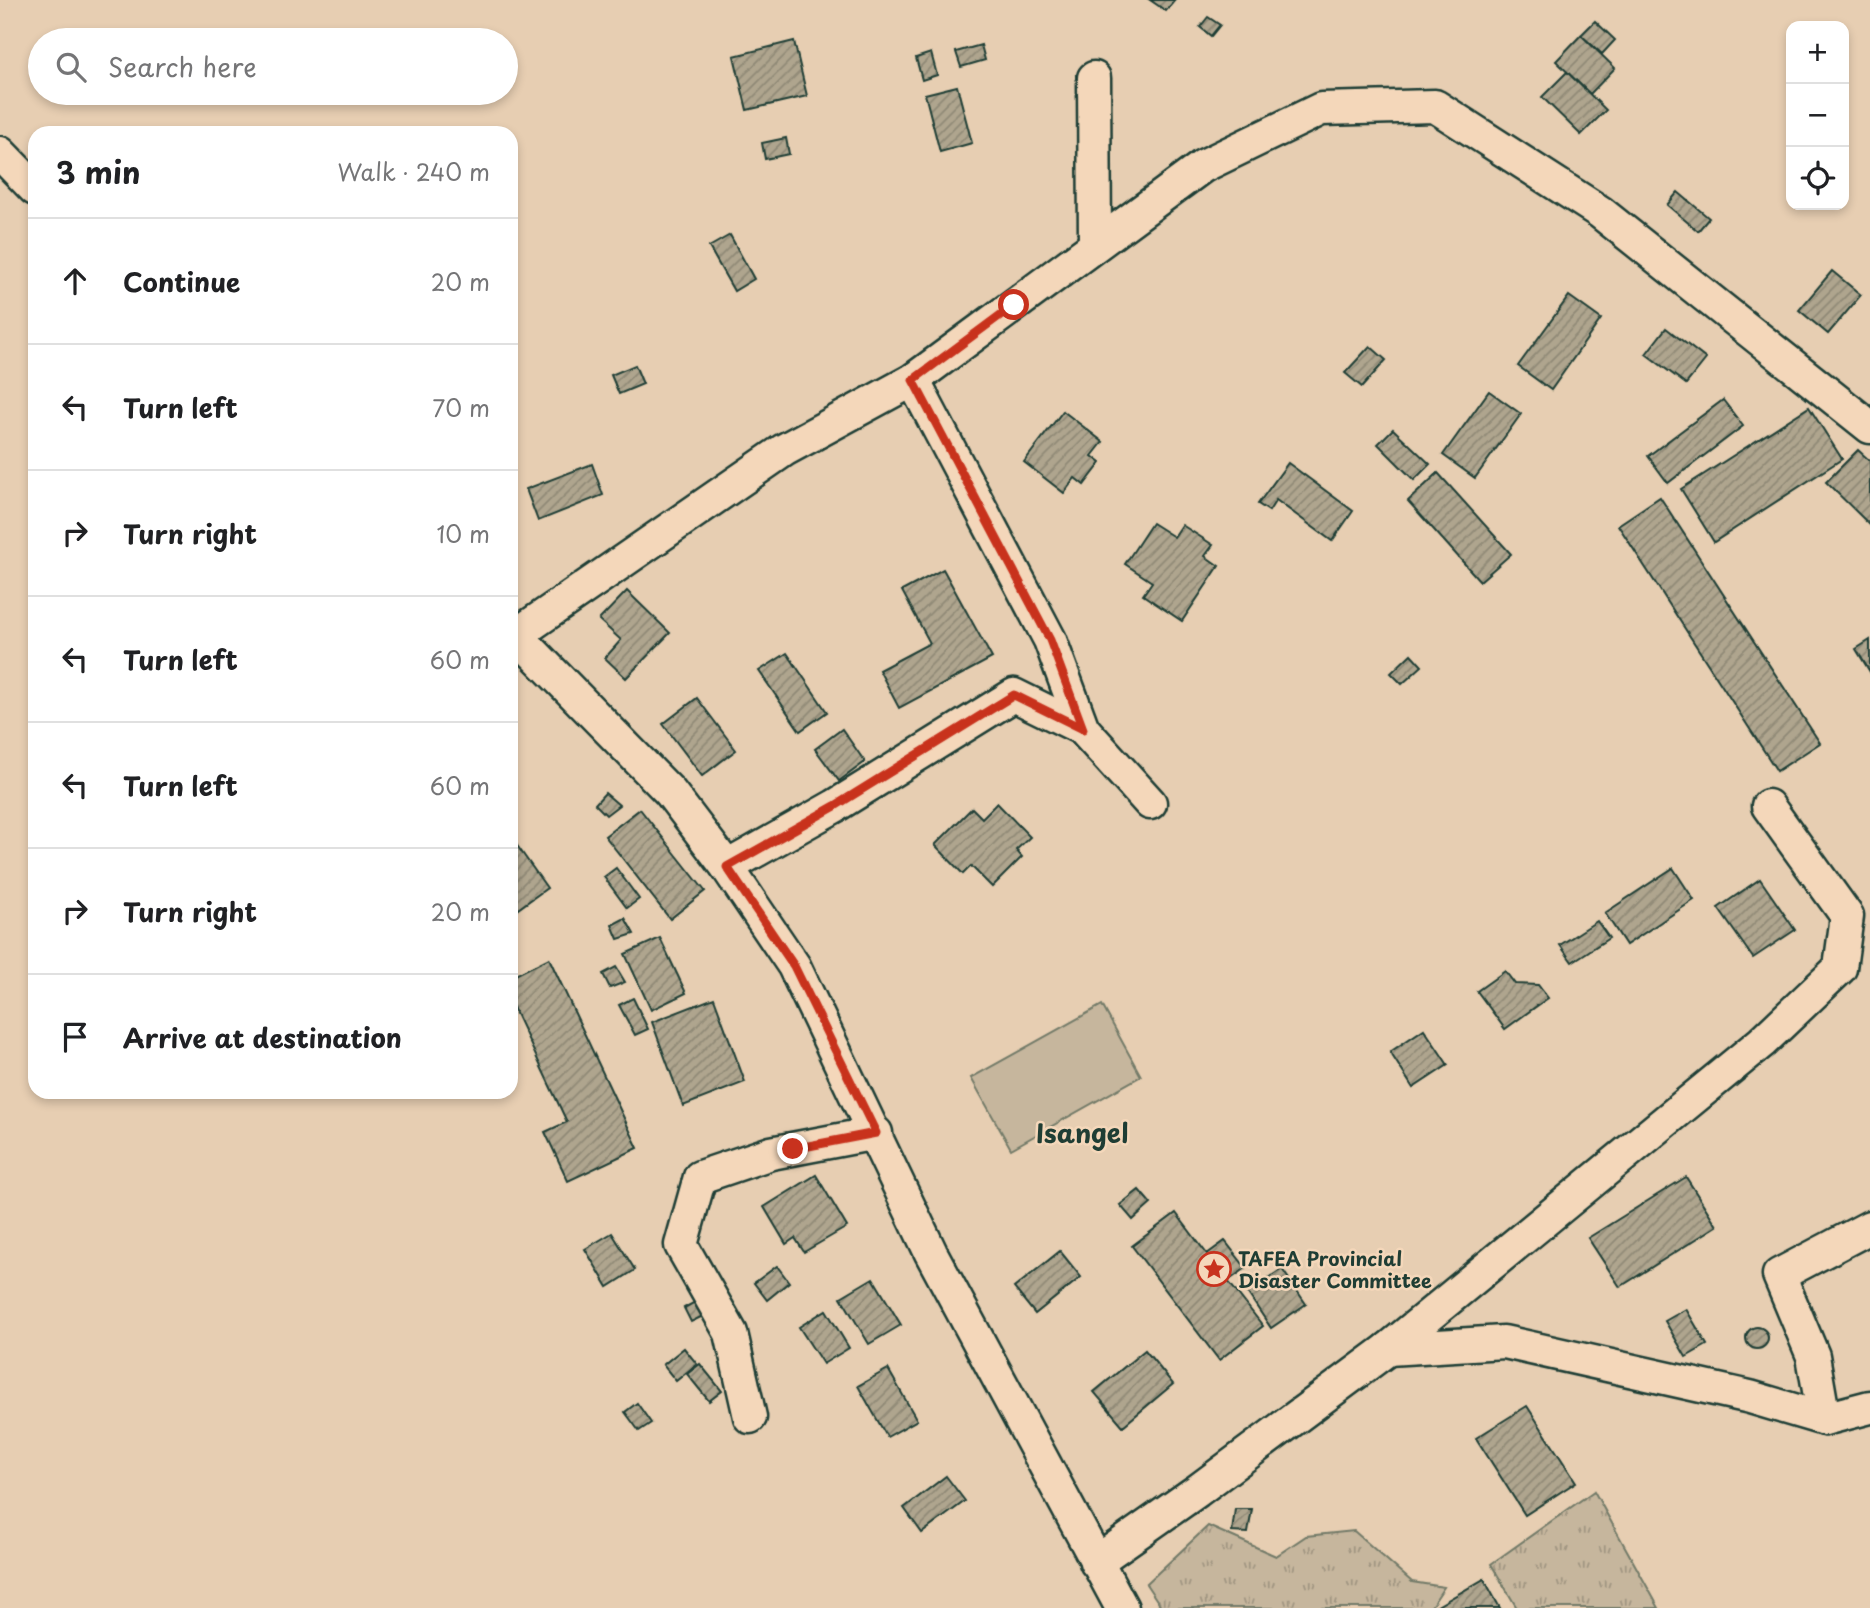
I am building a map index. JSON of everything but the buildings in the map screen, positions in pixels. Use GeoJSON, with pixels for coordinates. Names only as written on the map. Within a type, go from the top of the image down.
{"type":"FeatureCollection","features":[{"type":"Feature","properties":{"kind":"street"},"geometry":{"type":"LineString","coordinates":[[1094,78],[1095,245]]}},
{"type":"Feature","properties":{"kind":"street"},"geometry":{"type":"LineString","coordinates":[[518,630],[784,450],[913,380],[1203,166],[1321,109],[1435,106],[1600,212],[1870,427]]}},
{"type":"Feature","properties":{"kind":"street"},"geometry":{"type":"LineString","coordinates":[[0,153],[28,182]]}},
{"type":"Feature","properties":{"kind":"street"},"geometry":{"type":"LineString","coordinates":[[913,380],[1050,640],[1083,729]]}},
{"type":"Feature","properties":{"kind":"street"},"geometry":{"type":"LineString","coordinates":[[518,637],[670,792],[727,867],[794,966],[931,1253],[1122,1608]]}},
{"type":"Feature","properties":{"kind":"street"},"geometry":{"type":"LineString","coordinates":[[727,867],[835,806],[1014,695],[1083,729],[1150,803]]}},
{"type":"Feature","properties":{"kind":"street"},"geometry":{"type":"LineString","coordinates":[[1096,1562],[1197,1491],[1388,1349],[1762,1042],[1840,968],[1847,916],[1768,806]]}},
{"type":"Feature","properties":{"kind":"street"},"geometry":{"type":"LineString","coordinates":[[750,1418],[731,1333],[681,1245],[700,1177],[771,1153],[876,1133]]}},
{"type":"Feature","properties":{"kind":"street"},"geometry":{"type":"LineString","coordinates":[[1824,1419],[1813,1356],[1779,1275],[1870,1227]]}},
{"type":"Feature","properties":{"kind":"street"},"geometry":{"type":"LineString","coordinates":[[1388,1349],[1504,1342],[1738,1394],[1824,1419],[1870,1407]]}},
{"type":"Feature","properties":{"kind":"green space"},"geometry":{"type":"Polygon","coordinates":[[[1102,1005],[1141,1076],[1011,1149],[971,1078],[1102,1005]]]}},
{"type":"Feature","properties":{"kind":"green space"},"geometry":{"type":"Polygon","coordinates":[[[1594,1491],[1659,1608],[1517,1608],[1491,1564],[1594,1491]]]}},
{"type":"Feature","properties":{"kind":"green space"},"geometry":{"type":"Polygon","coordinates":[[[1208,1526],[1276,1556],[1306,1536],[1354,1531],[1412,1582],[1444,1587],[1430,1608],[1162,1608],[1146,1584],[1208,1526]]]}},
{"type":"Feature","properties":{"kind":"place","name":"TAFEA Provincial Disaster Committee"},"geometry":{"type":"Point","coordinates":[1214,1269]}},
{"type":"Feature","properties":{"kind":"district","name":"Isangel"},"geometry":{"type":"Point","coordinates":[1082,1132]}},
{"type":"Feature","properties":{"kind":"route"},"geometry":{"type":"LineString","coordinates":[[793,1149],[876,1133],[794,966],[727,867],[835,806],[1014,695],[1083,729],[1050,640],[913,380],[1014,305]]}}]}
